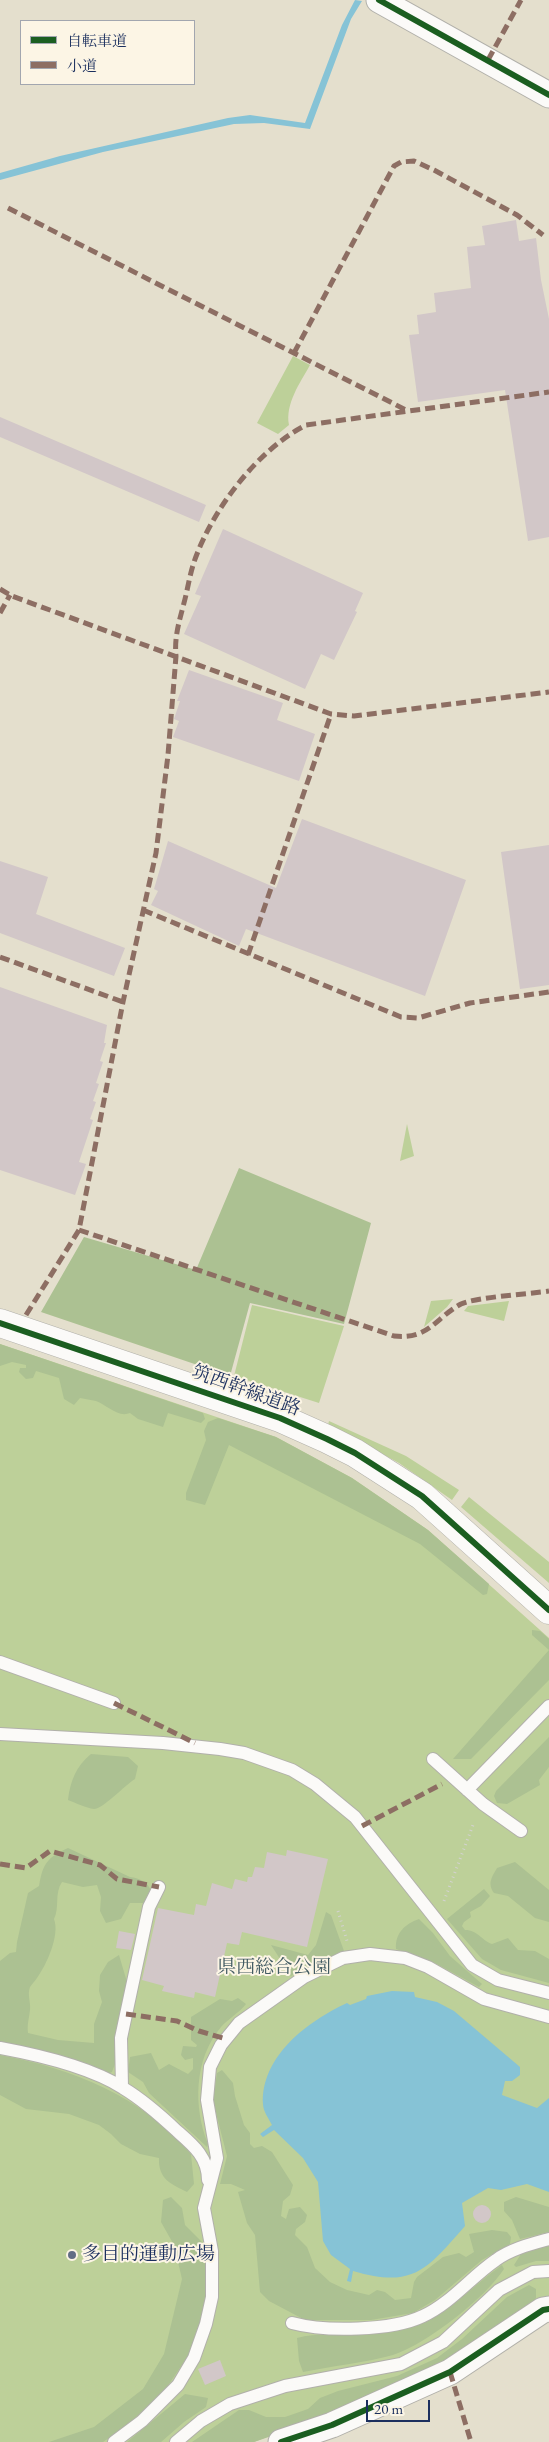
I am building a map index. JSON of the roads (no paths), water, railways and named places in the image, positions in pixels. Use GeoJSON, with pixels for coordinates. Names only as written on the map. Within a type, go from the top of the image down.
{"type":"FeatureCollection","features":[{"type":"Feature","properties":{"kind":"street"},"geometry":{"type":"LineString","coordinates":[[379,0],[549,95]]}},
{"type":"Feature","properties":{"kind":"street","name":"筑西幹線道路"},"geometry":{"type":"LineString","coordinates":[[0,1323],[280,1418],[355,1453],[422,1496],[549,1610]]}},
{"type":"Feature","properties":{"kind":"street"},"geometry":{"type":"LineString","coordinates":[[281,2442],[332,2425],[450,2372],[543,2310],[549,2309]]}},
{"type":"Feature","properties":{"kind":"lane"},"geometry":{"type":"LineString","coordinates":[[0,1662],[114,1703]]}},
{"type":"Feature","properties":{"kind":"lane"},"geometry":{"type":"LineString","coordinates":[[467,1790],[549,1706]]}},
{"type":"Feature","properties":{"kind":"lane"},"geometry":{"type":"LineString","coordinates":[[0,1734],[163,1743],[220,1749],[244,1753],[292,1770],[315,1784],[354,1817],[472,1965],[498,1980],[549,1993]]}},
{"type":"Feature","properties":{"kind":"lane"},"geometry":{"type":"LineString","coordinates":[[433,1759],[467,1790],[521,1831]]}},
{"type":"Feature","properties":{"kind":"lane"},"geometry":{"type":"LineString","coordinates":[[122,2087],[121,2038],[149,1907],[159,1887]]}},
{"type":"Feature","properties":{"kind":"lane"},"geometry":{"type":"LineString","coordinates":[[114,2442],[142,2421],[178,2385],[194,2358],[206,2324],[212,2297],[212,2251],[204,2208],[217,2158],[207,2100],[210,2067],[221,2045],[239,2023],[304,1977],[344,1958],[370,1954],[405,1958],[428,1967],[484,1999],[549,2017]]}},
{"type":"Feature","properties":{"kind":"lane"},"geometry":{"type":"LineString","coordinates":[[0,2048],[25,2053],[87,2072],[122,2087],[152,2108],[197,2149],[208,2167],[208,2193]]}},
{"type":"Feature","properties":{"kind":"lane"},"geometry":{"type":"LineString","coordinates":[[292,2322],[311,2328],[347,2330],[403,2322],[423,2316],[497,2259],[528,2245],[549,2239]]}},
{"type":"Feature","properties":{"kind":"lane"},"geometry":{"type":"LineString","coordinates":[[176,2442],[201,2421],[230,2404],[285,2386],[401,2364],[443,2342],[499,2290],[533,2272],[549,2271]]}},
{"type":"Feature","properties":{"kind":"water"},"geometry":{"type":"Polygon","coordinates":[[[355,0],[362,1],[351,19],[310,129],[264,123],[234,124],[103,152],[0,180],[0,173],[60,156],[228,118],[250,115],[305,123],[342,25],[355,0]]]}},
{"type":"Feature","properties":{"kind":"water"},"geometry":{"type":"Polygon","coordinates":[[[392,1991],[414,1992],[415,1997],[437,2002],[454,2011],[520,2067],[520,2075],[512,2081],[505,2081],[502,2095],[537,2108],[549,2098],[549,2192],[527,2184],[501,2190],[488,2188],[462,2203],[465,2226],[429,2264],[405,2276],[391,2278],[353,2271],[351,2282],[347,2281],[350,2269],[331,2255],[323,2241],[318,2182],[303,2158],[274,2130],[263,2137],[260,2134],[272,2125],[263,2107],[264,2087],[270,2070],[278,2056],[303,2030],[347,2003],[350,2005],[366,1999],[367,1996],[392,1991]]]}},
{"type":"Feature","properties":{"kind":"place","name":"多目的運動広場"},"geometry":{"type":"Point","coordinates":[72,2255]}},
{"type":"Feature","properties":{"kind":"park label","name":"県西総合公園"},"geometry":{"type":"Point","coordinates":[274,1968]}}]}
